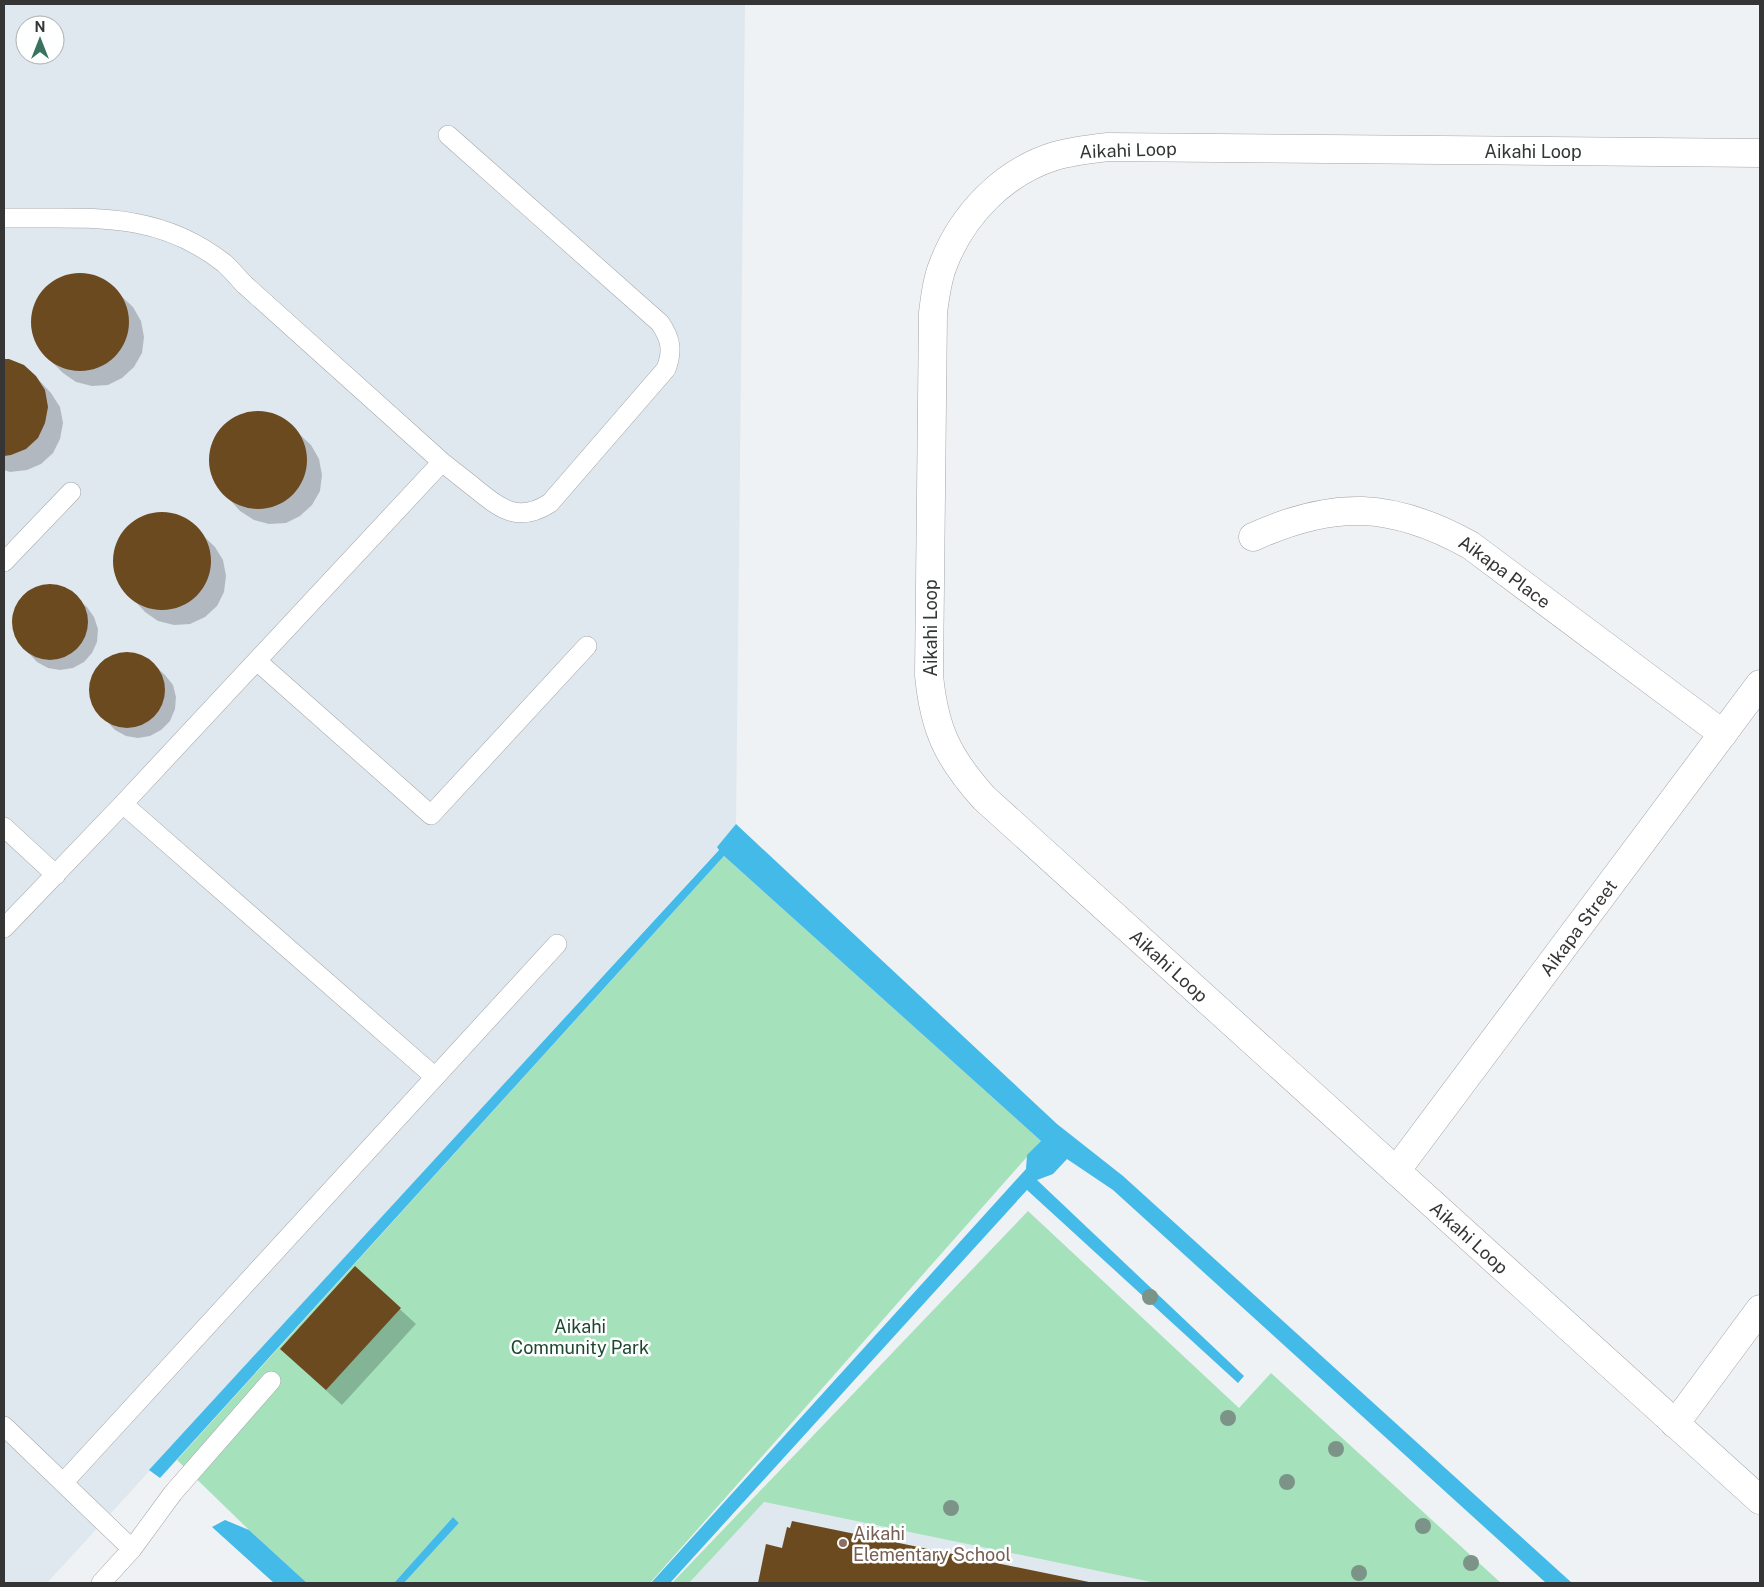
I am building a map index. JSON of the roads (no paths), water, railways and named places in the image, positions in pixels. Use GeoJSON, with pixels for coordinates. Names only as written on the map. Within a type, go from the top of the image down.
{"type":"FeatureCollection","features":[{"type":"Feature","properties":{"kind":"street","name":"Aikahi Loop"},"geometry":{"type":"LineString","coordinates":[[1760,152],[1108,147],[1080,150],[1053,157],[1028,168],[1004,182],[983,201],[965,222],[943,266],[936,289],[933,313],[929,675],[932,702],[938,728],[949,752],[965,776],[984,798],[1760,1500]]}},
{"type":"Feature","properties":{"kind":"street","name":"Aikapa Place"},"geometry":{"type":"LineString","coordinates":[[1253,537],[1281,524],[1311,515],[1342,511],[1404,516],[1427,524],[1470,545],[1723,734]]}},
{"type":"Feature","properties":{"kind":"street","name":"Aikapa Street"},"geometry":{"type":"LineString","coordinates":[[1396,1171],[1760,684]]}},
{"type":"Feature","properties":{"kind":"street"},"geometry":{"type":"LineString","coordinates":[[1675,1424],[1760,1310]]}},
{"type":"Feature","properties":{"kind":"lane"},"geometry":{"type":"LineString","coordinates":[[4,218],[124,220],[151,225],[177,234],[225,264],[245,285],[442,462],[503,509],[521,513],[532,512],[550,503],[666,369],[672,351],[670,341],[660,324],[448,135]]}},
{"type":"Feature","properties":{"kind":"lane"},"geometry":{"type":"LineString","coordinates":[[4,928],[123,804],[442,462]]}},
{"type":"Feature","properties":{"kind":"lane"},"geometry":{"type":"LineString","coordinates":[[4,562],[71,492]]}},
{"type":"Feature","properties":{"kind":"lane"},"geometry":{"type":"LineString","coordinates":[[257,661],[431,815],[587,646]]}},
{"type":"Feature","properties":{"kind":"lane"},"geometry":{"type":"LineString","coordinates":[[123,804],[435,1077]]}},
{"type":"Feature","properties":{"kind":"lane"},"geometry":{"type":"LineString","coordinates":[[4,827],[56,875]]}},
{"type":"Feature","properties":{"kind":"lane"},"geometry":{"type":"LineString","coordinates":[[63,1483],[556,944]]}},
{"type":"Feature","properties":{"kind":"lane"},"geometry":{"type":"LineString","coordinates":[[101,1583],[132,1549],[172,1493],[271,1381]]}},
{"type":"Feature","properties":{"kind":"lane"},"geometry":{"type":"LineString","coordinates":[[4,1426],[132,1549]]}},
{"type":"Feature","properties":{"kind":"water"},"geometry":{"type":"Polygon","coordinates":[[[736,824],[1057,1124],[1123,1176],[1572,1583],[1546,1583],[1113,1190],[1067,1159],[1053,1174],[1037,1180],[1244,1376],[1238,1383],[1027,1190],[670,1583],[651,1583],[1026,1169],[1027,1155],[1041,1141],[724,856],[160,1478],[149,1470],[719,850],[717,847],[736,824]]]}},
{"type":"Feature","properties":{"kind":"water"},"geometry":{"type":"Polygon","coordinates":[[[453,1517],[459,1523],[404,1583],[394,1583],[453,1517]]]}},
{"type":"Feature","properties":{"kind":"water"},"geometry":{"type":"Polygon","coordinates":[[[225,1520],[249,1530],[307,1583],[274,1583],[212,1527],[225,1520]]]}},
{"type":"Feature","properties":{"kind":"place","name":"Aikahi Elementary School"},"geometry":{"type":"Point","coordinates":[843,1543]}},
{"type":"Feature","properties":{"kind":"park label","name":"Aikahi Community Park"},"geometry":{"type":"Point","coordinates":[580,1336]}}]}
